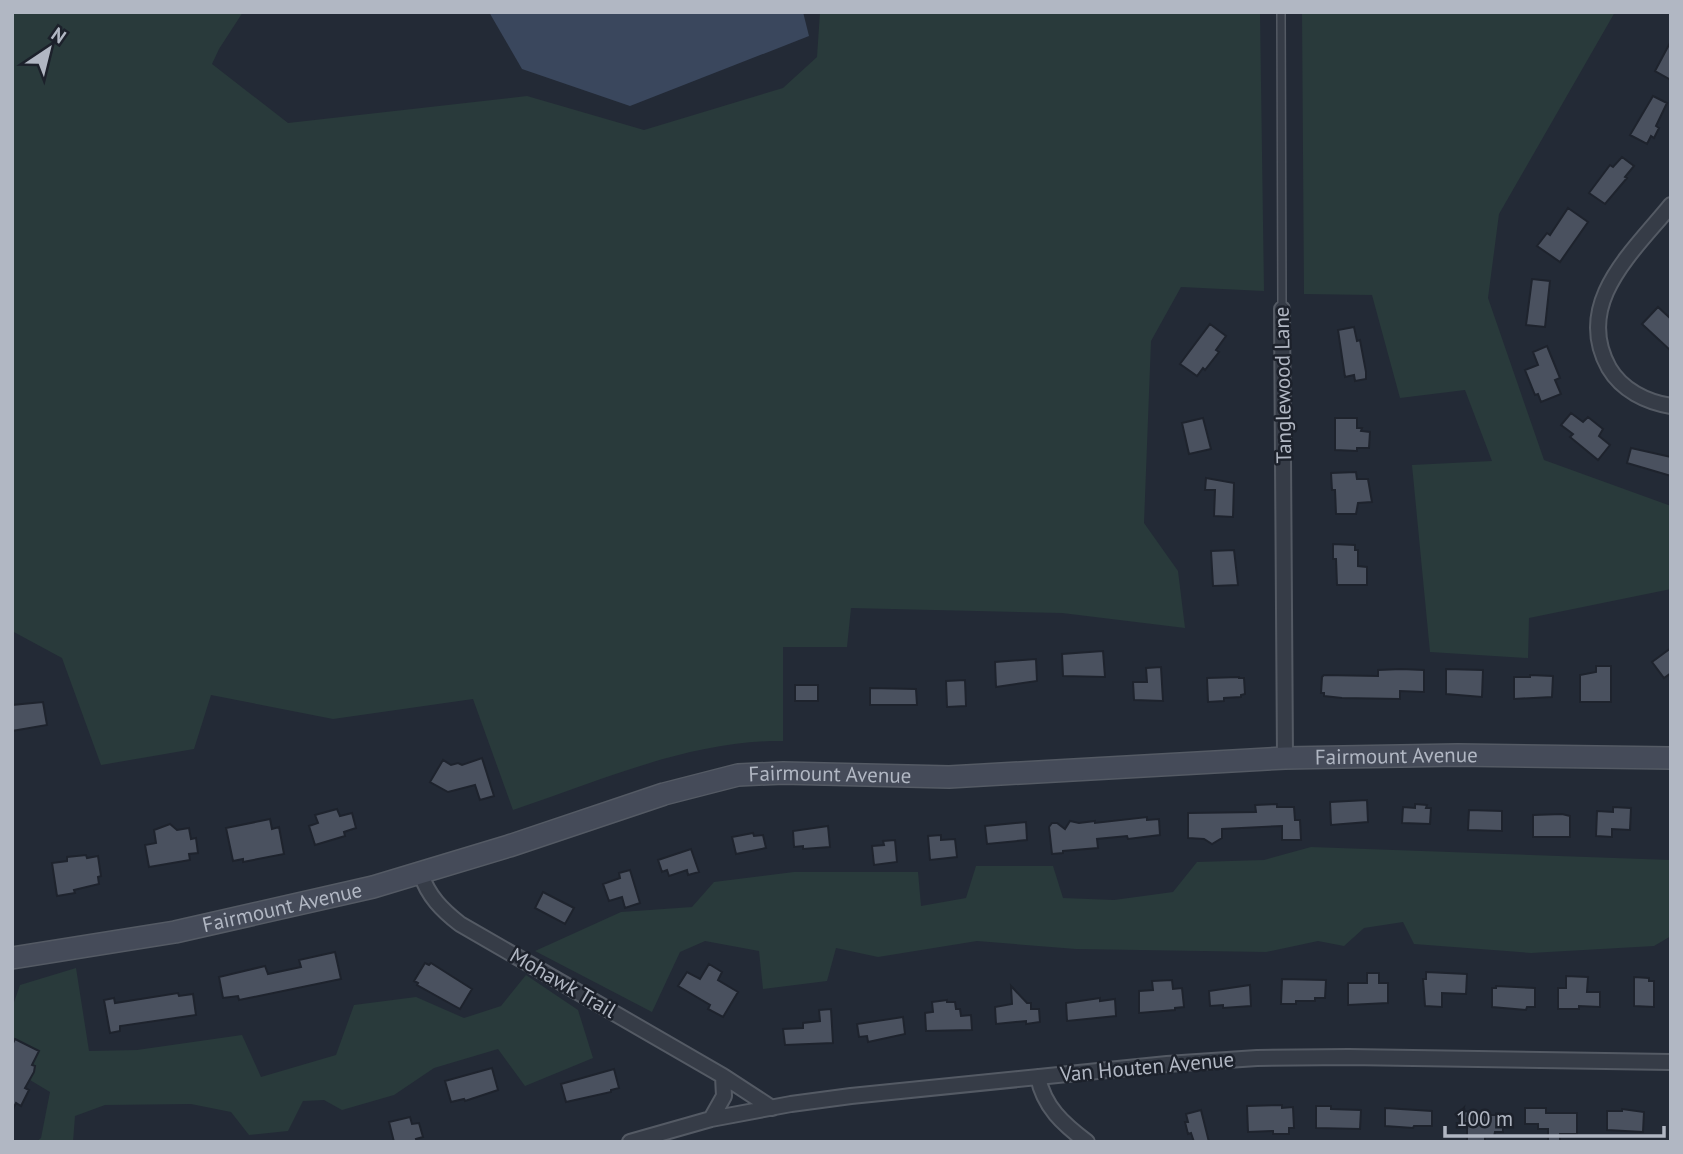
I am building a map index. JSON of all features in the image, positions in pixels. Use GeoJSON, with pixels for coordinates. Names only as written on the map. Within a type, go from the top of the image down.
{"type":"FeatureCollection","features":[{"type":"Feature","properties":{"kind":"main road","name":"Fairmount Avenue"},"geometry":{"type":"LineString","coordinates":[[12,958],[175,932],[278,910],[421,874],[664,794],[738,775],[783,773],[949,776],[1284,758],[1458,755],[1671,758]]}},
{"type":"Feature","properties":{"kind":"street"},"geometry":{"type":"LineString","coordinates":[[1671,205],[1611,281],[1599,310],[1597,327],[1598,342],[1614,375],[1637,395],[1671,406]]}},
{"type":"Feature","properties":{"kind":"street","name":"Tanglewood Lane"},"geometry":{"type":"LineString","coordinates":[[1282,309],[1284,758]]}},
{"type":"Feature","properties":{"kind":"street","name":"Mohawk Trail"},"geometry":{"type":"LineString","coordinates":[[421,874],[433,899],[460,924],[723,1076],[772,1108]]}},
{"type":"Feature","properties":{"kind":"street","name":"Van Houten Avenue"},"geometry":{"type":"LineString","coordinates":[[630,1142],[711,1119],[851,1096],[1257,1058],[1671,1062]]}},
{"type":"Feature","properties":{"kind":"street"},"geometry":{"type":"LineString","coordinates":[[711,1119],[724,1096],[723,1076]]}},
{"type":"Feature","properties":{"kind":"street"},"geometry":{"type":"LineString","coordinates":[[1038,1077],[1046,1104],[1064,1125],[1087,1142]]}},
{"type":"Feature","properties":{"kind":"lane","name":"Tanglewood Lane"},"geometry":{"type":"LineString","coordinates":[[1281,12],[1282,309]]}},
{"type":"Feature","properties":{"kind":"shaded area"},"geometry":{"type":"Polygon","coordinates":[[[12,12],[243,12],[212,64],[288,123],[527,96],[644,130],[783,88],[817,57],[820,12],[1260,12],[1264,291],[1181,287],[1151,341],[1144,523],[1178,571],[1185,628],[1062,613],[851,608],[847,647],[783,647],[783,741],[748,742],[680,755],[612,775],[513,810],[473,699],[333,719],[211,695],[194,749],[101,765],[62,658],[12,631],[12,12]]]}},
{"type":"Feature","properties":{"kind":"shaded area"},"geometry":{"type":"Polygon","coordinates":[[[1302,12],[1615,12],[1499,214],[1488,298],[1544,460],[1671,506],[1671,589],[1529,618],[1528,658],[1430,652],[1412,465],[1492,461],[1465,390],[1400,398],[1372,295],[1304,294],[1302,12]]]}},
{"type":"Feature","properties":{"kind":"shaded area"},"geometry":{"type":"Polygon","coordinates":[[[1311,847],[1671,860],[1671,936],[1654,946],[1531,953],[1414,944],[1403,922],[1364,928],[1344,946],[1318,941],[1266,952],[1076,949],[977,941],[878,957],[836,948],[827,981],[763,989],[759,951],[705,941],[680,952],[652,1012],[535,951],[621,912],[692,907],[714,882],[794,872],[918,872],[921,906],[966,898],[976,866],[1053,866],[1063,898],[1114,900],[1173,892],[1197,862],[1264,860],[1311,847]]]}},
{"type":"Feature","properties":{"kind":"shaded area"},"geometry":{"type":"Polygon","coordinates":[[[76,968],[89,1051],[137,1050],[242,1035],[261,1077],[336,1055],[354,1005],[416,997],[464,1018],[501,1006],[526,975],[578,1010],[593,1058],[525,1086],[498,1049],[434,1068],[394,1095],[342,1110],[324,1100],[303,1101],[288,1131],[249,1135],[231,1112],[191,1104],[105,1105],[75,1116],[73,1142],[36,1142],[41,1138],[50,1092],[30,1080],[12,1083],[12,1008],[20,985],[76,968]]]}},
{"type":"Feature","properties":{"kind":"water"},"geometry":{"type":"Polygon","coordinates":[[[489,12],[803,12],[809,36],[630,106],[522,69],[489,12]]]}},
{"type":"Feature","properties":{"kind":"building"},"geometry":{"type":"Polygon","coordinates":[[[1671,41],[1671,80],[1655,71],[1671,41]]]}},
{"type":"Feature","properties":{"kind":"building"},"geometry":{"type":"Polygon","coordinates":[[[1653,96],[1667,103],[1656,126],[1659,128],[1647,144],[1630,135],[1653,96]]]}},
{"type":"Feature","properties":{"kind":"building"},"geometry":{"type":"Polygon","coordinates":[[[1622,157],[1634,166],[1605,204],[1589,193],[1610,165],[1613,167],[1622,157]]]}},
{"type":"Feature","properties":{"kind":"building"},"geometry":{"type":"Polygon","coordinates":[[[1568,208],[1588,222],[1560,262],[1537,246],[1547,233],[1550,235],[1568,208]]]}},
{"type":"Feature","properties":{"kind":"building"},"geometry":{"type":"Polygon","coordinates":[[[1532,279],[1550,281],[1545,327],[1526,325],[1532,279]]]}},
{"type":"Feature","properties":{"kind":"building"},"geometry":{"type":"Polygon","coordinates":[[[1658,307],[1671,319],[1671,351],[1642,324],[1658,307]]]}},
{"type":"Feature","properties":{"kind":"building"},"geometry":{"type":"Polygon","coordinates":[[[1210,324],[1226,336],[1216,350],[1219,352],[1197,376],[1180,364],[1210,324]]]}},
{"type":"Feature","properties":{"kind":"building"},"geometry":{"type":"Polygon","coordinates":[[[1354,327],[1357,341],[1360,340],[1366,372],[1366,379],[1355,381],[1354,375],[1345,377],[1338,330],[1354,327]]]}},
{"type":"Feature","properties":{"kind":"building"},"geometry":{"type":"Polygon","coordinates":[[[1547,346],[1560,378],[1555,380],[1561,394],[1541,402],[1538,394],[1535,395],[1525,370],[1538,365],[1533,352],[1547,346]]]}},
{"type":"Feature","properties":{"kind":"building"},"geometry":{"type":"Polygon","coordinates":[[[1571,413],[1583,422],[1588,417],[1603,429],[1599,436],[1610,445],[1598,460],[1570,437],[1573,434],[1561,425],[1571,413]]]}},
{"type":"Feature","properties":{"kind":"building"},"geometry":{"type":"Polygon","coordinates":[[[1203,418],[1211,449],[1189,454],[1182,423],[1203,418]]]}},
{"type":"Feature","properties":{"kind":"building"},"geometry":{"type":"Polygon","coordinates":[[[1335,418],[1357,418],[1357,428],[1370,432],[1369,448],[1357,448],[1357,451],[1335,450],[1335,418]]]}},
{"type":"Feature","properties":{"kind":"building"},"geometry":{"type":"Polygon","coordinates":[[[1631,448],[1671,457],[1671,476],[1627,463],[1631,448]]]}},
{"type":"Feature","properties":{"kind":"building"},"geometry":{"type":"Polygon","coordinates":[[[1356,472],[1357,479],[1368,479],[1372,502],[1358,503],[1356,514],[1336,514],[1331,473],[1356,472]]]}},
{"type":"Feature","properties":{"kind":"building"},"geometry":{"type":"Polygon","coordinates":[[[1206,478],[1234,483],[1233,517],[1214,516],[1215,490],[1205,490],[1206,478]]]}},
{"type":"Feature","properties":{"kind":"building"},"geometry":{"type":"Polygon","coordinates":[[[1333,544],[1355,545],[1355,550],[1358,550],[1358,566],[1367,567],[1367,585],[1337,585],[1333,544]]]}},
{"type":"Feature","properties":{"kind":"building"},"geometry":{"type":"Polygon","coordinates":[[[1234,550],[1238,585],[1213,586],[1211,551],[1234,550]]]}},
{"type":"Feature","properties":{"kind":"building"},"geometry":{"type":"Polygon","coordinates":[[[1671,648],[1671,673],[1664,678],[1652,662],[1671,648]]]}},
{"type":"Feature","properties":{"kind":"building"},"geometry":{"type":"Polygon","coordinates":[[[1103,651],[1105,677],[1063,676],[1062,654],[1103,651]]]}},
{"type":"Feature","properties":{"kind":"building"},"geometry":{"type":"Polygon","coordinates":[[[1036,659],[1037,681],[996,687],[995,662],[1036,659]]]}},
{"type":"Feature","properties":{"kind":"building"},"geometry":{"type":"Polygon","coordinates":[[[1596,666],[1611,666],[1611,702],[1580,702],[1580,675],[1596,672],[1596,666]]]}},
{"type":"Feature","properties":{"kind":"building"},"geometry":{"type":"Polygon","coordinates":[[[1161,667],[1163,701],[1134,700],[1133,682],[1147,682],[1146,668],[1161,667]]]}},
{"type":"Feature","properties":{"kind":"building"},"geometry":{"type":"Polygon","coordinates":[[[1446,669],[1483,670],[1482,697],[1446,694],[1446,669]]]}},
{"type":"Feature","properties":{"kind":"building"},"geometry":{"type":"Polygon","coordinates":[[[1378,670],[1424,670],[1424,692],[1400,691],[1400,699],[1342,698],[1324,696],[1324,693],[1321,693],[1324,675],[1378,676],[1378,670]]]}},
{"type":"Feature","properties":{"kind":"building"},"geometry":{"type":"Polygon","coordinates":[[[1553,676],[1552,697],[1514,699],[1514,677],[1553,676]]]}},
{"type":"Feature","properties":{"kind":"building"},"geometry":{"type":"Polygon","coordinates":[[[1207,678],[1244,678],[1245,694],[1241,697],[1224,698],[1224,701],[1208,702],[1207,678]]]}},
{"type":"Feature","properties":{"kind":"building"},"geometry":{"type":"Polygon","coordinates":[[[965,680],[966,706],[947,707],[946,681],[965,680]]]}},
{"type":"Feature","properties":{"kind":"building"},"geometry":{"type":"Polygon","coordinates":[[[795,685],[818,685],[818,701],[795,701],[795,685]]]}},
{"type":"Feature","properties":{"kind":"building"},"geometry":{"type":"Polygon","coordinates":[[[870,688],[916,689],[917,705],[870,705],[870,688]]]}},
{"type":"Feature","properties":{"kind":"building"},"geometry":{"type":"Polygon","coordinates":[[[43,702],[47,725],[12,731],[12,705],[43,702]]]}},
{"type":"Feature","properties":{"kind":"building"},"geometry":{"type":"Polygon","coordinates":[[[482,758],[494,796],[480,800],[475,785],[448,792],[430,782],[443,760],[451,765],[462,765],[482,758]]]}},
{"type":"Feature","properties":{"kind":"building"},"geometry":{"type":"Polygon","coordinates":[[[1367,800],[1368,822],[1331,825],[1330,802],[1367,800]]]}},
{"type":"Feature","properties":{"kind":"building"},"geometry":{"type":"Polygon","coordinates":[[[1277,804],[1277,807],[1294,807],[1295,820],[1300,820],[1301,840],[1282,840],[1282,826],[1222,829],[1222,838],[1212,844],[1204,839],[1188,838],[1188,813],[1256,812],[1255,805],[1277,804]]]}},
{"type":"Feature","properties":{"kind":"building"},"geometry":{"type":"Polygon","coordinates":[[[1415,804],[1431,808],[1430,824],[1402,823],[1403,807],[1415,808],[1415,804]]]}},
{"type":"Feature","properties":{"kind":"building"},"geometry":{"type":"Polygon","coordinates":[[[1613,807],[1631,808],[1630,830],[1612,829],[1612,837],[1596,836],[1597,811],[1613,812],[1613,807]]]}},
{"type":"Feature","properties":{"kind":"building"},"geometry":{"type":"Polygon","coordinates":[[[337,809],[340,816],[352,813],[356,828],[344,832],[345,836],[315,845],[309,826],[318,823],[315,815],[337,809]]]}},
{"type":"Feature","properties":{"kind":"building"},"geometry":{"type":"Polygon","coordinates":[[[1469,810],[1502,811],[1502,831],[1468,830],[1469,810]]]}},
{"type":"Feature","properties":{"kind":"building"},"geometry":{"type":"Polygon","coordinates":[[[1533,815],[1570,816],[1570,837],[1533,837],[1533,815]]]}},
{"type":"Feature","properties":{"kind":"building"},"geometry":{"type":"Polygon","coordinates":[[[1147,817],[1147,820],[1159,819],[1160,835],[1097,839],[1098,848],[1052,854],[1049,827],[1052,823],[1065,829],[1070,821],[1095,823],[1147,817]]]}},
{"type":"Feature","properties":{"kind":"building"},"geometry":{"type":"Polygon","coordinates":[[[270,819],[272,829],[279,827],[284,854],[243,862],[243,859],[233,861],[226,828],[270,819]]]}},
{"type":"Feature","properties":{"kind":"building"},"geometry":{"type":"Polygon","coordinates":[[[1026,822],[1027,840],[987,844],[985,826],[1026,822]]]}},
{"type":"Feature","properties":{"kind":"building"},"geometry":{"type":"Polygon","coordinates":[[[170,824],[177,830],[189,828],[191,839],[196,838],[198,853],[189,854],[190,860],[149,867],[145,845],[156,843],[154,830],[170,824]]]}},
{"type":"Feature","properties":{"kind":"building"},"geometry":{"type":"Polygon","coordinates":[[[828,826],[830,847],[794,847],[793,831],[828,826]]]}},
{"type":"Feature","properties":{"kind":"building"},"geometry":{"type":"Polygon","coordinates":[[[753,833],[754,836],[763,835],[766,848],[736,854],[732,837],[753,833]]]}},
{"type":"Feature","properties":{"kind":"building"},"geometry":{"type":"Polygon","coordinates":[[[941,835],[941,840],[955,839],[957,857],[930,860],[928,836],[941,835]]]}},
{"type":"Feature","properties":{"kind":"building"},"geometry":{"type":"Polygon","coordinates":[[[895,840],[897,862],[874,865],[872,846],[895,840]]]}},
{"type":"Feature","properties":{"kind":"building"},"geometry":{"type":"Polygon","coordinates":[[[691,849],[699,872],[688,875],[687,870],[669,876],[667,870],[662,872],[658,860],[691,849]]]}},
{"type":"Feature","properties":{"kind":"building"},"geometry":{"type":"Polygon","coordinates":[[[86,855],[87,858],[98,856],[101,876],[98,877],[99,884],[57,896],[52,863],[67,861],[67,857],[86,855]]]}},
{"type":"Feature","properties":{"kind":"building"},"geometry":{"type":"Polygon","coordinates":[[[630,870],[640,903],[625,908],[622,897],[609,901],[603,884],[620,878],[619,873],[630,870]]]}},
{"type":"Feature","properties":{"kind":"building"},"geometry":{"type":"Polygon","coordinates":[[[543,892],[574,908],[565,924],[535,908],[543,892]]]}},
{"type":"Feature","properties":{"kind":"building"},"geometry":{"type":"Polygon","coordinates":[[[335,952],[341,979],[239,1000],[238,996],[223,998],[219,977],[265,966],[268,974],[301,967],[299,960],[335,952]]]}},
{"type":"Feature","properties":{"kind":"building"},"geometry":{"type":"Polygon","coordinates":[[[425,963],[431,963],[472,989],[460,1009],[417,985],[414,981],[425,963]]]}},
{"type":"Feature","properties":{"kind":"building"},"geometry":{"type":"Polygon","coordinates":[[[709,964],[722,972],[718,980],[738,992],[723,1017],[708,1009],[710,1005],[678,986],[687,972],[700,979],[709,964]]]}},
{"type":"Feature","properties":{"kind":"building"},"geometry":{"type":"Polygon","coordinates":[[[1426,972],[1467,974],[1466,994],[1442,993],[1442,1007],[1425,1006],[1423,979],[1426,979],[1426,972]]]}},
{"type":"Feature","properties":{"kind":"building"},"geometry":{"type":"Polygon","coordinates":[[[1367,973],[1379,973],[1379,983],[1388,983],[1388,1003],[1348,1005],[1348,983],[1367,983],[1367,973]]]}},
{"type":"Feature","properties":{"kind":"building"},"geometry":{"type":"Polygon","coordinates":[[[1566,976],[1588,977],[1587,992],[1600,992],[1600,1007],[1558,1009],[1558,988],[1566,988],[1566,976]]]}},
{"type":"Feature","properties":{"kind":"building"},"geometry":{"type":"Polygon","coordinates":[[[1634,977],[1654,981],[1654,1007],[1634,1006],[1634,977]]]}},
{"type":"Feature","properties":{"kind":"building"},"geometry":{"type":"Polygon","coordinates":[[[1282,979],[1326,980],[1325,998],[1281,1004],[1282,979]]]}},
{"type":"Feature","properties":{"kind":"building"},"geometry":{"type":"Polygon","coordinates":[[[1172,980],[1173,989],[1182,988],[1184,1007],[1139,1013],[1139,991],[1153,990],[1152,981],[1172,980]]]}},
{"type":"Feature","properties":{"kind":"building"},"geometry":{"type":"Polygon","coordinates":[[[1250,985],[1251,1006],[1210,1006],[1209,991],[1250,985]]]}},
{"type":"Feature","properties":{"kind":"building"},"geometry":{"type":"Polygon","coordinates":[[[1011,986],[1027,1003],[1031,1003],[1031,1009],[1039,1009],[1040,1022],[996,1024],[995,1007],[1012,1004],[1011,986]]]}},
{"type":"Feature","properties":{"kind":"building"},"geometry":{"type":"Polygon","coordinates":[[[1492,988],[1535,988],[1535,1007],[1527,1007],[1526,1010],[1492,1007],[1492,988]]]}},
{"type":"Feature","properties":{"kind":"building"},"geometry":{"type":"Polygon","coordinates":[[[178,993],[179,996],[193,994],[196,1015],[120,1026],[120,1031],[110,1033],[104,1000],[114,998],[115,1003],[178,993]]]}},
{"type":"Feature","properties":{"kind":"building"},"geometry":{"type":"Polygon","coordinates":[[[1100,998],[1100,1001],[1115,999],[1116,1016],[1067,1021],[1066,1003],[1100,998]]]}},
{"type":"Feature","properties":{"kind":"building"},"geometry":{"type":"Polygon","coordinates":[[[932,1002],[955,1002],[961,1016],[971,1015],[972,1030],[926,1031],[925,1013],[933,1012],[932,1002]]]}},
{"type":"Feature","properties":{"kind":"building"},"geometry":{"type":"Polygon","coordinates":[[[831,1009],[833,1043],[785,1045],[783,1029],[803,1028],[803,1023],[820,1021],[819,1010],[831,1009]]]}},
{"type":"Feature","properties":{"kind":"building"},"geometry":{"type":"Polygon","coordinates":[[[903,1017],[905,1034],[868,1042],[867,1036],[859,1037],[857,1024],[903,1017]]]}},
{"type":"Feature","properties":{"kind":"building"},"geometry":{"type":"Polygon","coordinates":[[[15,1039],[39,1051],[32,1065],[35,1066],[34,1072],[25,1088],[29,1090],[21,1106],[16,1103],[12,1111],[12,1045],[15,1039]]]}},
{"type":"Feature","properties":{"kind":"building"},"geometry":{"type":"Polygon","coordinates":[[[492,1068],[498,1090],[465,1101],[451,1102],[445,1081],[492,1068]]]}},
{"type":"Feature","properties":{"kind":"building"},"geometry":{"type":"Polygon","coordinates":[[[614,1069],[619,1088],[566,1102],[561,1084],[614,1069]]]}},
{"type":"Feature","properties":{"kind":"building"},"geometry":{"type":"Polygon","coordinates":[[[1282,1105],[1282,1108],[1293,1107],[1294,1128],[1289,1128],[1289,1134],[1273,1134],[1273,1131],[1248,1132],[1247,1106],[1282,1105]]]}},
{"type":"Feature","properties":{"kind":"building"},"geometry":{"type":"Polygon","coordinates":[[[1316,1106],[1361,1110],[1360,1129],[1316,1128],[1316,1106]]]}},
{"type":"Feature","properties":{"kind":"building"},"geometry":{"type":"Polygon","coordinates":[[[1385,1108],[1432,1111],[1432,1126],[1385,1126],[1385,1108]]]}},
{"type":"Feature","properties":{"kind":"building"},"geometry":{"type":"Polygon","coordinates":[[[1525,1108],[1546,1108],[1546,1113],[1577,1113],[1577,1134],[1560,1134],[1560,1142],[1548,1142],[1548,1129],[1538,1129],[1538,1124],[1525,1124],[1525,1108]]]}},
{"type":"Feature","properties":{"kind":"building"},"geometry":{"type":"Polygon","coordinates":[[[1622,1109],[1644,1112],[1643,1132],[1607,1130],[1607,1111],[1622,1109]]]}},
{"type":"Feature","properties":{"kind":"building"},"geometry":{"type":"Polygon","coordinates":[[[1201,1110],[1209,1142],[1194,1142],[1191,1133],[1188,1134],[1185,1122],[1188,1122],[1186,1114],[1201,1110]]]}},
{"type":"Feature","properties":{"kind":"building"},"geometry":{"type":"Polygon","coordinates":[[[1460,1111],[1475,1112],[1475,1115],[1503,1115],[1503,1132],[1495,1132],[1494,1137],[1485,1137],[1485,1142],[1467,1142],[1467,1127],[1460,1127],[1460,1111]]]}},
{"type":"Feature","properties":{"kind":"building"},"geometry":{"type":"Polygon","coordinates":[[[410,1117],[412,1124],[419,1123],[423,1137],[416,1139],[417,1142],[394,1142],[389,1122],[410,1117]]]}}]}
